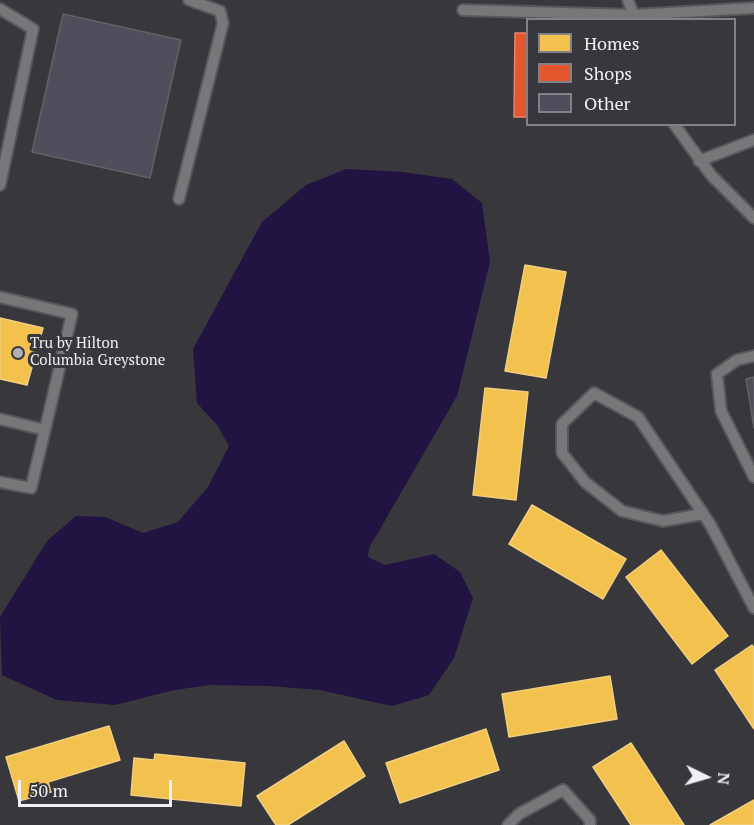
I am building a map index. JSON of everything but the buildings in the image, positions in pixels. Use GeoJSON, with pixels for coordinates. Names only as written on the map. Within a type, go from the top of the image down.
{"type":"FeatureCollection","features":[{"type":"Feature","properties":{"kind":"lane"},"geometry":{"type":"LineString","coordinates":[[179,199],[223,23],[220,11],[189,0]]}},
{"type":"Feature","properties":{"kind":"lane"},"geometry":{"type":"LineString","coordinates":[[627,0],[634,17]]}},
{"type":"Feature","properties":{"kind":"lane"},"geometry":{"type":"LineString","coordinates":[[463,10],[634,17],[754,8]]}},
{"type":"Feature","properties":{"kind":"lane"},"geometry":{"type":"LineString","coordinates":[[0,9],[33,29],[0,185]]}},
{"type":"Feature","properties":{"kind":"lane"},"geometry":{"type":"LineString","coordinates":[[675,126],[699,160],[754,218]]}},
{"type":"Feature","properties":{"kind":"lane"},"geometry":{"type":"LineString","coordinates":[[699,160],[754,140]]}},
{"type":"Feature","properties":{"kind":"lane"},"geometry":{"type":"LineString","coordinates":[[0,297],[72,314],[31,488],[0,482]]}},
{"type":"Feature","properties":{"kind":"lane"},"geometry":{"type":"LineString","coordinates":[[754,356],[737,360],[717,374],[721,411],[754,477]]}},
{"type":"Feature","properties":{"kind":"lane"},"geometry":{"type":"LineString","coordinates":[[703,514],[663,521],[622,511],[585,482],[562,453],[562,424],[594,393],[638,417],[703,514],[754,608]]}},
{"type":"Feature","properties":{"kind":"lane"},"geometry":{"type":"LineString","coordinates":[[0,419],[45,430]]}},
{"type":"Feature","properties":{"kind":"lane"},"geometry":{"type":"LineString","coordinates":[[508,825],[519,814],[563,790],[590,820],[590,825]]}},
{"type":"Feature","properties":{"kind":"shaded area"},"geometry":{"type":"Polygon","coordinates":[[[346,169],[402,172],[452,179],[482,203],[490,262],[457,396],[369,548],[368,557],[385,565],[434,554],[460,572],[473,598],[454,658],[429,695],[392,706],[320,690],[211,685],[174,690],[115,705],[57,700],[2,675],[0,617],[47,541],[76,516],[105,517],[143,533],[178,522],[208,487],[229,446],[217,425],[197,403],[193,349],[262,222],[306,185],[346,169]]]}},
{"type":"Feature","properties":{"kind":"place","name":"Tru by Hilton Columbia Greystone"},"geometry":{"type":"Point","coordinates":[18,353]}}]}
